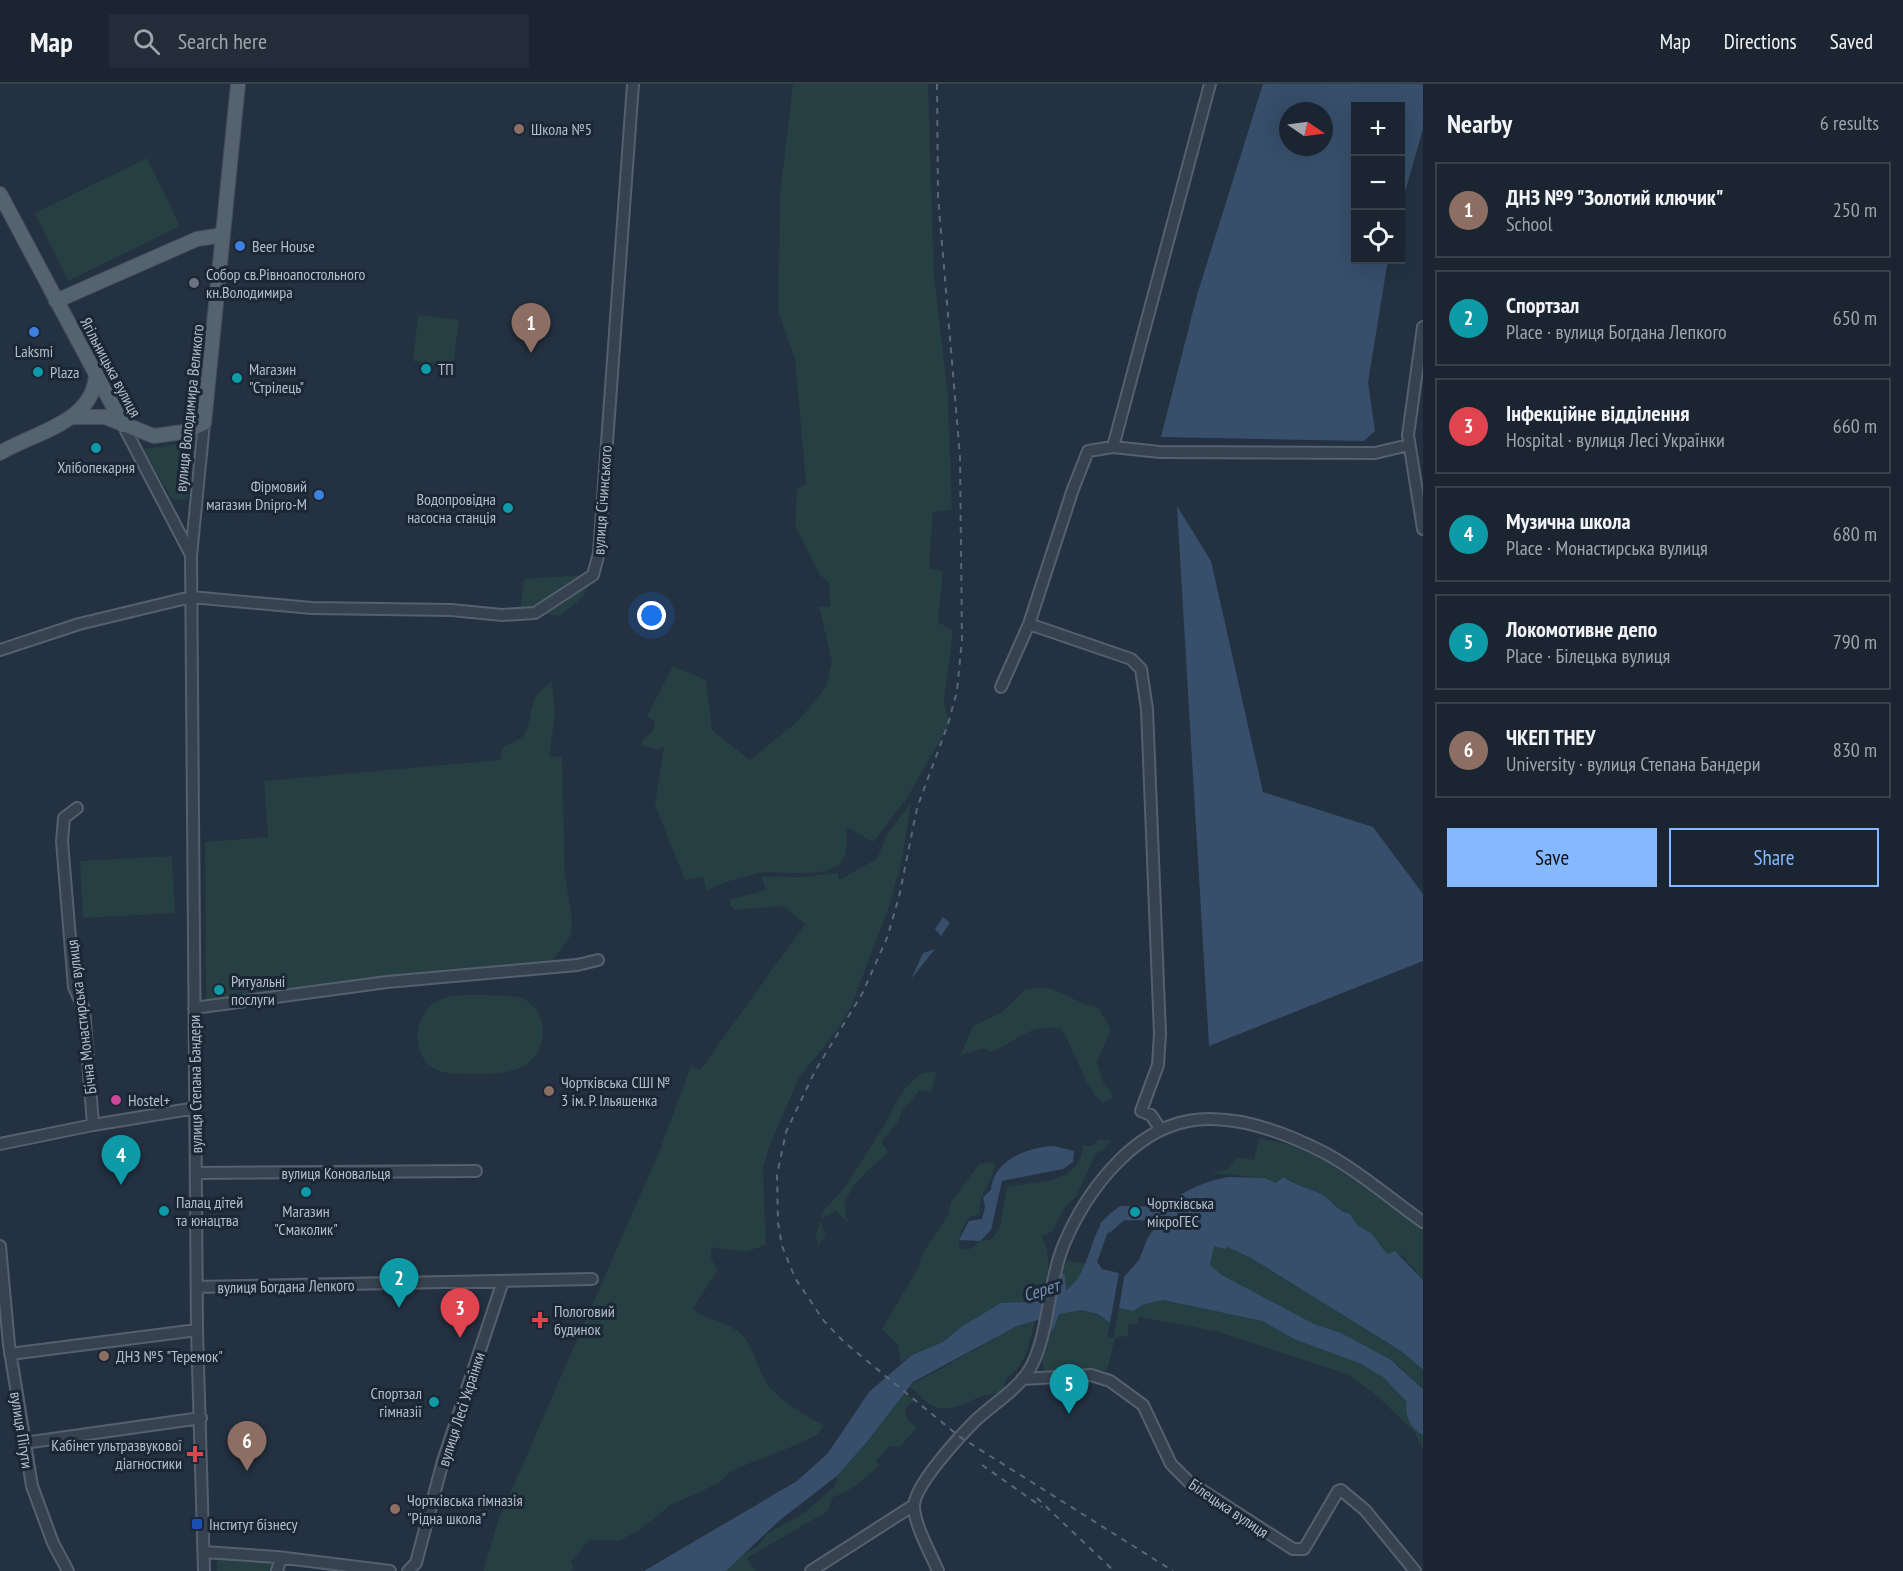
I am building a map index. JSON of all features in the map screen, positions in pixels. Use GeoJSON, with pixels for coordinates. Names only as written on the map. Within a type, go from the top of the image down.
{"type":"FeatureCollection","features":[{"type":"Feature","properties":{"kind":"main road","name":"вулиця Володимира Великого"},"geometry":{"type":"LineString","coordinates":[[204,423],[238,84]]}},
{"type":"Feature","properties":{"kind":"main road","name":"Ягільницька вулиця"},"geometry":{"type":"LineString","coordinates":[[0,195],[123,425]]}},
{"type":"Feature","properties":{"kind":"main road"},"geometry":{"type":"LineString","coordinates":[[56,301],[197,239],[223,235]]}},
{"type":"Feature","properties":{"kind":"main road"},"geometry":{"type":"LineString","coordinates":[[0,453],[72,417],[88,403],[93,394],[96,372]]}},
{"type":"Feature","properties":{"kind":"main road"},"geometry":{"type":"LineString","coordinates":[[72,417],[105,417],[159,436],[183,432],[204,423]]}},
{"type":"Feature","properties":{"kind":"street","name":"вулиця Січинського"},"geometry":{"type":"LineString","coordinates":[[191,597],[312,608],[526,614],[535,613],[593,575],[599,553],[633,84]]}},
{"type":"Feature","properties":{"kind":"street"},"geometry":{"type":"LineString","coordinates":[[1113,447],[1210,84]]}},
{"type":"Feature","properties":{"kind":"street"},"geometry":{"type":"LineString","coordinates":[[1423,327],[1408,435],[1423,529]]}},
{"type":"Feature","properties":{"kind":"street","name":"вулиця Володимира Великого"},"geometry":{"type":"LineString","coordinates":[[191,556],[204,423]]}},
{"type":"Feature","properties":{"kind":"street","name":"Ягільницька вулиця"},"geometry":{"type":"LineString","coordinates":[[123,425],[191,556]]}},
{"type":"Feature","properties":{"kind":"street"},"geometry":{"type":"LineString","coordinates":[[1001,687],[1029,624],[1073,489],[1088,452],[1113,447],[1160,452],[1375,453],[1409,446]]}},
{"type":"Feature","properties":{"kind":"street","name":"вулиця Степана Бандери"},"geometry":{"type":"LineString","coordinates":[[191,556],[197,1330],[204,1571]]}},
{"type":"Feature","properties":{"kind":"street"},"geometry":{"type":"LineString","coordinates":[[0,650],[79,624],[191,597]]}},
{"type":"Feature","properties":{"kind":"street"},"geometry":{"type":"LineString","coordinates":[[1029,624],[1131,659],[1141,669],[1147,709],[1160,1034],[1158,1065],[1141,1111],[1151,1115],[1161,1130]]}},
{"type":"Feature","properties":{"kind":"street","name":"Бічна Монастирська вулиця"},"geometry":{"type":"LineString","coordinates":[[77,808],[64,818],[62,841],[74,987],[84,1009],[93,1125]]}},
{"type":"Feature","properties":{"kind":"street"},"geometry":{"type":"LineString","coordinates":[[194,1008],[387,982],[577,965],[598,960]]}},
{"type":"Feature","properties":{"kind":"street"},"geometry":{"type":"LineString","coordinates":[[0,1144],[93,1125],[196,1108]]}},
{"type":"Feature","properties":{"kind":"street"},"geometry":{"type":"LineString","coordinates":[[811,1571],[914,1505],[927,1479],[974,1422],[1022,1379],[1035,1357],[1055,1269],[1075,1220],[1095,1186],[1126,1156],[1161,1130],[1189,1121],[1226,1121],[1288,1135],[1326,1153],[1423,1222]]}},
{"type":"Feature","properties":{"kind":"street","name":"вулиця Коновальця"},"geometry":{"type":"LineString","coordinates":[[197,1173],[476,1171]]}},
{"type":"Feature","properties":{"kind":"street","name":"вулиця Пігути"},"geometry":{"type":"LineString","coordinates":[[0,1246],[6,1348],[32,1486],[53,1543],[68,1571]]}},
{"type":"Feature","properties":{"kind":"street","name":"вулиця Богдана Лепкого"},"geometry":{"type":"LineString","coordinates":[[197,1287],[592,1279]]}},
{"type":"Feature","properties":{"kind":"street","name":"вулиця Лесі Українки"},"geometry":{"type":"LineString","coordinates":[[408,1571],[416,1563],[443,1461],[503,1281]]}},
{"type":"Feature","properties":{"kind":"street"},"geometry":{"type":"LineString","coordinates":[[6,1348],[197,1330]]}},
{"type":"Feature","properties":{"kind":"street","name":"Білецька вулиця"},"geometry":{"type":"LineString","coordinates":[[1022,1379],[1091,1375],[1110,1381],[1143,1405],[1171,1464],[1189,1482],[1293,1550],[1304,1549],[1338,1491],[1341,1490],[1365,1510],[1415,1571]]}},
{"type":"Feature","properties":{"kind":"street"},"geometry":{"type":"LineString","coordinates":[[24,1443],[201,1418]]}},
{"type":"Feature","properties":{"kind":"street"},"geometry":{"type":"LineString","coordinates":[[914,1505],[916,1518],[938,1571]]}},
{"type":"Feature","properties":{"kind":"street"},"geometry":{"type":"LineString","coordinates":[[204,1552],[281,1558],[390,1571]]}},
{"type":"Feature","properties":{"kind":"street"},"geometry":{"type":"LineString","coordinates":[[277,1571],[281,1558]]}},
{"type":"Feature","properties":{"kind":"green space"},"geometry":{"type":"Polygon","coordinates":[[[793,84],[928,84],[934,275],[948,396],[952,510],[933,512],[929,568],[943,571],[938,622],[953,631],[944,701],[949,725],[907,798],[873,842],[847,827],[845,855],[840,864],[831,869],[806,873],[759,873],[726,882],[707,891],[703,877],[685,880],[655,805],[664,747],[658,750],[641,745],[642,740],[653,731],[655,721],[647,716],[673,666],[706,680],[712,730],[750,760],[799,720],[826,687],[832,661],[819,607],[830,607],[829,583],[820,575],[795,526],[797,489],[806,484],[795,360],[778,311],[780,194],[793,84]]]}},
{"type":"Feature","properties":{"kind":"green space"},"geometry":{"type":"Polygon","coordinates":[[[147,158],[180,226],[68,281],[35,213],[147,158]]]}},
{"type":"Feature","properties":{"kind":"green space"},"geometry":{"type":"Polygon","coordinates":[[[418,315],[459,320],[453,366],[413,361],[418,315]]]}},
{"type":"Feature","properties":{"kind":"green space"},"geometry":{"type":"Polygon","coordinates":[[[195,442],[189,496],[185,500],[172,499],[143,449],[195,442]]]}},
{"type":"Feature","properties":{"kind":"green space"},"geometry":{"type":"Polygon","coordinates":[[[587,575],[545,604],[520,610],[524,579],[587,575]]]}},
{"type":"Feature","properties":{"kind":"green space"},"geometry":{"type":"Polygon","coordinates":[[[588,582],[582,598],[559,616],[542,613],[588,582]]]}},
{"type":"Feature","properties":{"kind":"green space"},"geometry":{"type":"Polygon","coordinates":[[[552,681],[555,715],[549,756],[562,757],[565,877],[572,919],[571,935],[552,961],[466,968],[206,1002],[205,842],[268,837],[264,781],[500,760],[503,747],[521,738],[525,733],[536,696],[552,681]]]}},
{"type":"Feature","properties":{"kind":"green space"},"geometry":{"type":"Polygon","coordinates":[[[911,803],[903,855],[890,904],[851,1007],[838,1029],[799,1078],[769,1147],[763,1168],[766,1245],[744,1252],[711,1247],[711,1259],[718,1270],[693,1308],[706,1317],[728,1325],[740,1333],[748,1342],[762,1375],[776,1394],[824,1426],[818,1434],[801,1443],[733,1470],[717,1484],[669,1506],[640,1530],[620,1540],[590,1540],[571,1561],[574,1569],[571,1571],[483,1571],[498,1521],[659,1152],[691,1066],[700,1070],[805,924],[782,906],[736,910],[730,906],[729,900],[766,890],[762,877],[800,877],[838,873],[839,880],[877,859],[888,832],[911,803]]]}},
{"type":"Feature","properties":{"kind":"green space"},"geometry":{"type":"Polygon","coordinates":[[[172,856],[175,913],[83,918],[80,861],[172,856]]]}},
{"type":"Feature","properties":{"kind":"green space"},"geometry":{"type":"Polygon","coordinates":[[[1026,989],[1051,989],[1098,1007],[1111,1029],[1097,1062],[1103,1082],[1114,1096],[1103,1103],[1097,1097],[1085,1079],[1061,1029],[1033,1030],[991,1052],[982,1048],[960,1056],[973,1026],[1002,1012],[1026,989]]]}},
{"type":"Feature","properties":{"kind":"green space"},"geometry":{"type":"Polygon","coordinates":[[[504,995],[522,998],[531,1004],[542,1021],[542,1041],[538,1051],[524,1066],[497,1073],[447,1073],[435,1069],[426,1061],[420,1051],[418,1028],[422,1017],[430,1007],[440,1000],[455,996],[504,995]]]}},
{"type":"Feature","properties":{"kind":"green space"},"geometry":{"type":"Polygon","coordinates":[[[937,1071],[931,1092],[920,1090],[902,1111],[899,1121],[881,1142],[889,1153],[870,1169],[847,1197],[845,1211],[848,1223],[836,1211],[821,1220],[824,1210],[844,1188],[907,1086],[922,1073],[937,1071]]]}},
{"type":"Feature","properties":{"kind":"green space"},"geometry":{"type":"Polygon","coordinates":[[[1259,1138],[1291,1145],[1328,1163],[1361,1184],[1423,1230],[1423,1280],[1402,1255],[1387,1255],[1371,1233],[1357,1225],[1350,1214],[1338,1209],[1319,1193],[1283,1177],[1276,1183],[1265,1178],[1210,1173],[1227,1169],[1238,1157],[1254,1160],[1259,1138]]]}},
{"type":"Feature","properties":{"kind":"green space"},"geometry":{"type":"Polygon","coordinates":[[[1099,1140],[1111,1140],[1095,1155],[1076,1197],[1067,1204],[1052,1232],[1042,1236],[1048,1258],[1048,1272],[1043,1294],[1025,1302],[1001,1304],[961,1327],[943,1342],[912,1355],[901,1363],[898,1345],[882,1329],[919,1266],[922,1254],[948,1215],[951,1202],[979,1164],[994,1162],[993,1175],[981,1200],[980,1214],[969,1217],[961,1232],[959,1248],[970,1249],[980,1241],[992,1239],[1000,1227],[1007,1187],[1044,1182],[1066,1174],[1074,1168],[1080,1158],[1083,1145],[1092,1146],[1099,1140]]]}},
{"type":"Feature","properties":{"kind":"green space"},"geometry":{"type":"Polygon","coordinates":[[[820,1221],[826,1235],[818,1246],[816,1234],[820,1221]]]}},
{"type":"Feature","properties":{"kind":"green space"},"geometry":{"type":"Polygon","coordinates":[[[1213,1246],[1228,1246],[1251,1258],[1401,1351],[1423,1370],[1423,1389],[1399,1366],[1341,1333],[1314,1324],[1222,1275],[1210,1265],[1213,1246]]]}},
{"type":"Feature","properties":{"kind":"green space"},"geometry":{"type":"Polygon","coordinates":[[[1066,1260],[1086,1264],[1076,1283],[1066,1290],[1065,1275],[1062,1274],[1066,1260]]]}},
{"type":"Feature","properties":{"kind":"green space"},"geometry":{"type":"Polygon","coordinates":[[[1163,1300],[1262,1321],[1296,1340],[1359,1363],[1383,1377],[1408,1402],[1420,1435],[1423,1435],[1423,1450],[1415,1433],[1375,1394],[1347,1374],[1215,1331],[1139,1317],[1138,1324],[1128,1324],[1128,1336],[1115,1338],[1107,1370],[1044,1371],[1041,1355],[1046,1336],[1054,1328],[1059,1314],[1081,1310],[1098,1314],[1110,1323],[1107,1336],[1113,1338],[1119,1308],[1133,1311],[1142,1305],[1163,1300]]]}},
{"type":"Feature","properties":{"kind":"green space"},"geometry":{"type":"Polygon","coordinates":[[[1035,1321],[1023,1360],[1019,1367],[1007,1377],[1002,1394],[984,1396],[958,1406],[940,1408],[928,1403],[909,1386],[1017,1326],[1035,1321]]]}},
{"type":"Feature","properties":{"kind":"green space"},"geometry":{"type":"Polygon","coordinates":[[[904,1392],[915,1400],[905,1409],[908,1420],[917,1427],[900,1447],[889,1446],[876,1461],[880,1466],[852,1487],[833,1497],[828,1511],[747,1558],[756,1571],[726,1571],[741,1555],[757,1547],[767,1534],[804,1513],[835,1486],[837,1476],[866,1443],[904,1392]]]}},
{"type":"Feature","properties":{"kind":"green space"},"geometry":{"type":"Polygon","coordinates":[[[217,1555],[272,1561],[276,1564],[274,1571],[217,1571],[217,1555]]]}},
{"type":"Feature","properties":{"kind":"water"},"geometry":{"type":"Polygon","coordinates":[[[1263,84],[1423,84],[1423,129],[1405,192],[1405,102],[1351,102],[1351,264],[1387,264],[1368,382],[1375,431],[1364,441],[1161,437],[1197,295],[1263,84]]]}},
{"type":"Feature","properties":{"kind":"water"},"geometry":{"type":"Polygon","coordinates":[[[1177,506],[1211,561],[1263,792],[1373,827],[1423,894],[1423,961],[1209,1046],[1177,506]]]}},
{"type":"Feature","properties":{"kind":"water"},"geometry":{"type":"Polygon","coordinates":[[[943,917],[950,923],[941,936],[935,929],[943,917]]]}},
{"type":"Feature","properties":{"kind":"water"},"geometry":{"type":"Polygon","coordinates":[[[935,949],[911,979],[923,953],[935,949]]]}},
{"type":"Feature","properties":{"kind":"water"},"geometry":{"type":"Polygon","coordinates":[[[1054,1146],[1074,1151],[1073,1162],[1063,1169],[1002,1181],[991,1230],[980,1241],[959,1240],[969,1221],[982,1219],[985,1207],[983,1197],[991,1190],[993,1180],[1005,1163],[1023,1152],[1054,1146]]]}},
{"type":"Feature","properties":{"kind":"water"},"geometry":{"type":"Polygon","coordinates":[[[1229,1177],[1265,1178],[1276,1183],[1283,1177],[1323,1195],[1338,1209],[1350,1214],[1357,1225],[1371,1233],[1387,1254],[1395,1251],[1423,1280],[1423,1370],[1401,1351],[1251,1258],[1228,1247],[1225,1249],[1214,1246],[1210,1265],[1222,1275],[1314,1324],[1341,1333],[1391,1360],[1423,1389],[1423,1435],[1409,1422],[1407,1402],[1383,1377],[1359,1363],[1296,1340],[1262,1321],[1163,1300],[1142,1305],[1133,1311],[1119,1308],[1124,1277],[1139,1260],[1148,1237],[1159,1223],[1153,1217],[1154,1211],[1168,1208],[1178,1197],[1195,1187],[1229,1177]]]}},
{"type":"Feature","properties":{"kind":"water"},"geometry":{"type":"Polygon","coordinates":[[[1117,1209],[1121,1210],[1119,1217],[1109,1229],[1097,1262],[1102,1269],[1119,1273],[1110,1323],[1098,1314],[1081,1310],[1059,1314],[1054,1328],[1046,1336],[1051,1316],[1017,1326],[913,1382],[866,1443],[837,1476],[780,1520],[726,1571],[644,1571],[797,1481],[828,1453],[869,1392],[912,1355],[943,1342],[961,1327],[1001,1303],[1025,1302],[1041,1294],[1058,1292],[1062,1274],[1065,1274],[1066,1290],[1082,1272],[1100,1226],[1107,1216],[1117,1209]]]}},
{"type":"Feature","properties":{"kind":"waterway","name":"Серет"},"geometry":{"type":"LineString","coordinates":[[1107,1226],[1122,1213],[1171,1214]]}},
{"type":"Feature","properties":{"kind":"railway"},"geometry":{"type":"LineString","coordinates":[[937,84],[938,196],[960,457],[962,639],[957,691],[948,724],[917,808],[899,897],[887,938],[862,994],[815,1071],[786,1132],[777,1175],[778,1223],[782,1246],[795,1278],[824,1321],[844,1342],[960,1437],[1173,1571]]}},
{"type":"Feature","properties":{"kind":"railway"},"geometry":{"type":"LineString","coordinates":[[982,1465],[1042,1507]]}},
{"type":"Feature","properties":{"kind":"railway"},"geometry":{"type":"LineString","coordinates":[[1037,1498],[1114,1571]]}},
{"type":"Feature","properties":{"kind":"place","name":"Школа №5"},"geometry":{"type":"Point","coordinates":[519,129]}},
{"type":"Feature","properties":{"kind":"place","name":"Beer House"},"geometry":{"type":"Point","coordinates":[240,246]}},
{"type":"Feature","properties":{"kind":"place","name":"Собор св.Рівноапостольного кн.Володимира"},"geometry":{"type":"Point","coordinates":[194,283]}},
{"type":"Feature","properties":{"kind":"place","name":"Laksmi"},"geometry":{"type":"Point","coordinates":[34,332]}},
{"type":"Feature","properties":{"kind":"place","name":"ДНЗ №9 \"Золотий ключик\""},"geometry":{"type":"Point","coordinates":[531,353]}},
{"type":"Feature","properties":{"kind":"place","name":"ТП"},"geometry":{"type":"Point","coordinates":[426,369]}},
{"type":"Feature","properties":{"kind":"place","name":"Plaza"},"geometry":{"type":"Point","coordinates":[38,372]}},
{"type":"Feature","properties":{"kind":"place","name":"Магазин \"Стрілець\""},"geometry":{"type":"Point","coordinates":[237,378]}},
{"type":"Feature","properties":{"kind":"place","name":"Хлібопекарня"},"geometry":{"type":"Point","coordinates":[96,448]}},
{"type":"Feature","properties":{"kind":"place","name":"Фірмовий магазин Dnipro-M"},"geometry":{"type":"Point","coordinates":[319,495]}},
{"type":"Feature","properties":{"kind":"place","name":"Водопровідна насосна станція"},"geometry":{"type":"Point","coordinates":[508,508]}},
{"type":"Feature","properties":{"kind":"place","name":"Ритуальні послуги"},"geometry":{"type":"Point","coordinates":[219,990]}},
{"type":"Feature","properties":{"kind":"place","name":"Чортківська СШІ № 3 ім. Р. Ільяшенка"},"geometry":{"type":"Point","coordinates":[549,1091]}},
{"type":"Feature","properties":{"kind":"place","name":"Hostel+"},"geometry":{"type":"Point","coordinates":[116,1100]}},
{"type":"Feature","properties":{"kind":"place","name":"Музична школа"},"geometry":{"type":"Point","coordinates":[121,1185]}},
{"type":"Feature","properties":{"kind":"place","name":"Магазин \"Смаколик\""},"geometry":{"type":"Point","coordinates":[306,1192]}},
{"type":"Feature","properties":{"kind":"place","name":"Палац дітей та юнацтва"},"geometry":{"type":"Point","coordinates":[164,1211]}},
{"type":"Feature","properties":{"kind":"place","name":"Чортківська мікроГЕС"},"geometry":{"type":"Point","coordinates":[1135,1212]}},
{"type":"Feature","properties":{"kind":"place","name":"Спортзал"},"geometry":{"type":"Point","coordinates":[399,1308]}},
{"type":"Feature","properties":{"kind":"place","name":"Пологовий будинок"},"geometry":{"type":"Point","coordinates":[540,1320]}},
{"type":"Feature","properties":{"kind":"place","name":"Інфекційне відділення"},"geometry":{"type":"Point","coordinates":[460,1338]}},
{"type":"Feature","properties":{"kind":"place","name":"ДНЗ №5 \"Теремок\""},"geometry":{"type":"Point","coordinates":[104,1356]}},
{"type":"Feature","properties":{"kind":"place","name":"Спортзал гімназії"},"geometry":{"type":"Point","coordinates":[434,1402]}},
{"type":"Feature","properties":{"kind":"place","name":"Локомотивне депо"},"geometry":{"type":"Point","coordinates":[1069,1414]}},
{"type":"Feature","properties":{"kind":"place","name":"Кабінет ультразвукової діагностики"},"geometry":{"type":"Point","coordinates":[195,1454]}},
{"type":"Feature","properties":{"kind":"place","name":"ЧКЕП ТНЕУ"},"geometry":{"type":"Point","coordinates":[247,1471]}},
{"type":"Feature","properties":{"kind":"place","name":"Чортківська гімназія \"Рідна школа\""},"geometry":{"type":"Point","coordinates":[395,1509]}},
{"type":"Feature","properties":{"kind":"place","name":"Інститут бізнесу"},"geometry":{"type":"Point","coordinates":[197,1524]}}]}
